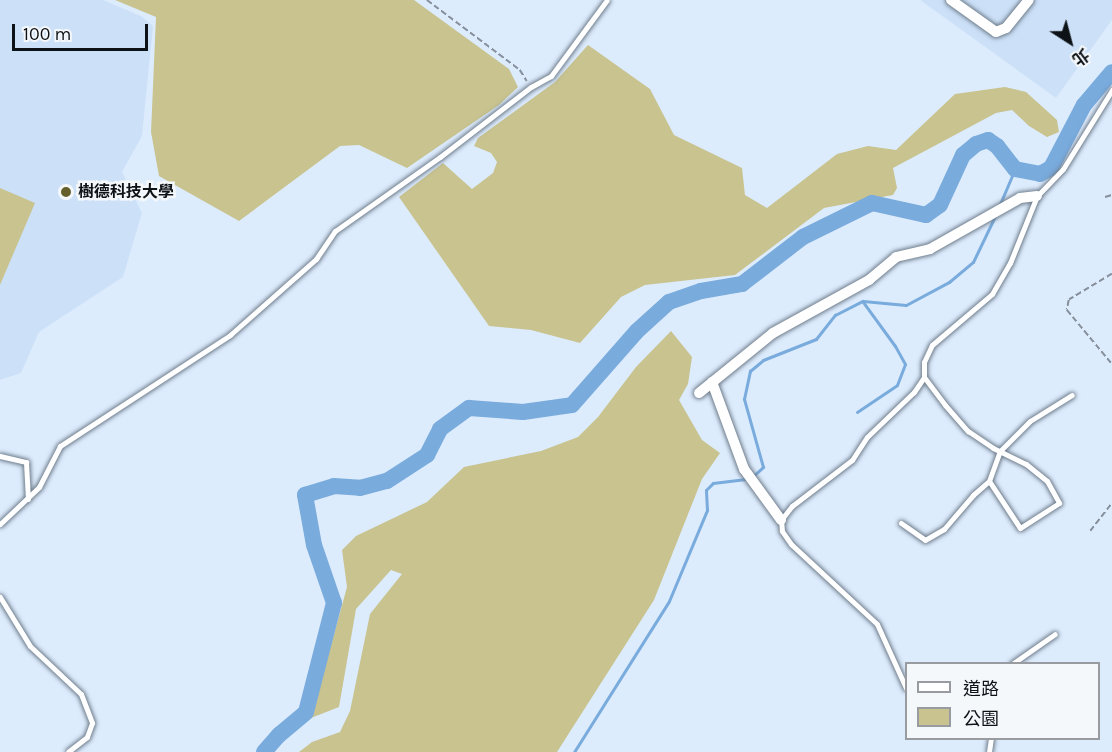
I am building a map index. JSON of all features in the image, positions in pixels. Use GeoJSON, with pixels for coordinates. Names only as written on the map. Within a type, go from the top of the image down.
{"type":"FeatureCollection","features":[{"type":"Feature","properties":{"kind":"street"},"geometry":{"type":"LineString","coordinates":[[951,0],[996,32],[1006,28],[1029,0]]}},
{"type":"Feature","properties":{"kind":"street"},"geometry":{"type":"LineString","coordinates":[[699,393],[773,333],[869,280],[896,257],[930,249],[1020,198],[1037,196]]}},
{"type":"Feature","properties":{"kind":"street"},"geometry":{"type":"LineString","coordinates":[[712,382],[744,469],[781,520]]}},
{"type":"Feature","properties":{"kind":"lane"},"geometry":{"type":"LineString","coordinates":[[0,524],[39,487],[60,446],[230,335],[316,259],[335,231],[422,170],[531,87],[551,76],[607,0]]}},
{"type":"Feature","properties":{"kind":"lane"},"geometry":{"type":"LineString","coordinates":[[905,686],[877,624],[791,544],[782,531],[781,520],[792,506],[852,460],[867,437],[914,392],[924,376],[924,362],[932,345],[992,294],[1010,263],[1037,196],[1063,169],[1112,90]]}},
{"type":"Feature","properties":{"kind":"lane"},"geometry":{"type":"LineString","coordinates":[[924,376],[968,431],[1026,464],[1047,481],[1059,503],[1020,528],[989,481]]}},
{"type":"Feature","properties":{"kind":"lane"},"geometry":{"type":"LineString","coordinates":[[901,523],[925,540],[944,530],[973,495],[989,481],[1000,451],[1030,421],[1071,395]]}},
{"type":"Feature","properties":{"kind":"lane"},"geometry":{"type":"LineString","coordinates":[[0,456],[26,462],[28,499]]}},
{"type":"Feature","properties":{"kind":"lane"},"geometry":{"type":"LineString","coordinates":[[0,597],[30,646],[81,694],[92,723],[87,737],[68,752]]}},
{"type":"Feature","properties":{"kind":"lane"},"geometry":{"type":"LineString","coordinates":[[1013,662],[1055,634]]}},
{"type":"Feature","properties":{"kind":"path"},"geometry":{"type":"LineString","coordinates":[[427,0],[520,70],[531,87]]}},
{"type":"Feature","properties":{"kind":"path"},"geometry":{"type":"LineString","coordinates":[[1106,197],[1112,195]]}},
{"type":"Feature","properties":{"kind":"path"},"geometry":{"type":"LineString","coordinates":[[1112,274],[1069,300],[1067,310],[1112,364]]}},
{"type":"Feature","properties":{"kind":"path"},"geometry":{"type":"LineString","coordinates":[[1090,531],[1112,503]]}},
{"type":"Feature","properties":{"kind":"shaded area","name":"樹德科技大學"},"geometry":{"type":"Polygon","coordinates":[[[0,0],[103,0],[141,16],[153,26],[142,136],[122,172],[142,213],[123,277],[39,332],[21,373],[0,380],[0,0]]]}},
{"type":"Feature","properties":{"kind":"shaded area"},"geometry":{"type":"Polygon","coordinates":[[[920,0],[1112,0],[1112,20],[1056,98],[920,0]]]}},
{"type":"Feature","properties":{"kind":"green space"},"geometry":{"type":"Polygon","coordinates":[[[115,0],[414,0],[509,69],[518,87],[499,105],[407,168],[359,145],[340,146],[239,221],[159,176],[151,132],[156,17],[115,0]]]}},
{"type":"Feature","properties":{"kind":"green space"},"geometry":{"type":"Polygon","coordinates":[[[588,45],[650,89],[674,135],[742,168],[745,195],[767,208],[837,154],[868,146],[896,150],[955,94],[1005,87],[1026,92],[1057,120],[1059,132],[1047,137],[1029,126],[1012,110],[996,113],[893,168],[897,188],[893,195],[824,208],[735,275],[645,285],[621,297],[580,343],[531,330],[489,326],[399,197],[443,163],[472,189],[493,173],[497,162],[491,153],[474,146],[478,138],[555,82],[588,45]]]}},
{"type":"Feature","properties":{"kind":"green space"},"geometry":{"type":"Polygon","coordinates":[[[0,188],[35,203],[0,285],[0,188]]]}},
{"type":"Feature","properties":{"kind":"green space"},"geometry":{"type":"Polygon","coordinates":[[[671,331],[692,357],[688,384],[679,400],[702,440],[720,453],[702,479],[654,600],[557,752],[299,752],[312,742],[340,732],[350,711],[370,614],[402,574],[391,570],[356,609],[339,707],[311,718],[347,587],[342,550],[356,536],[427,502],[464,467],[541,451],[578,437],[598,417],[636,367],[671,331]]]}},
{"type":"Feature","properties":{"kind":"waterway"},"geometry":{"type":"LineString","coordinates":[[264,752],[279,735],[306,712],[334,603],[314,545],[305,495],[334,486],[360,488],[387,481],[427,455],[440,429],[469,408],[523,412],[572,405],[637,331],[669,302],[701,291],[742,284],[803,237],[872,203],[926,215],[940,205],[963,155],[976,144],[988,140],[997,146],[1015,169],[1040,174],[1051,168],[1084,105],[1112,72]]}},
{"type":"Feature","properties":{"kind":"waterway"},"geometry":{"type":"LineString","coordinates":[[1000,204],[1015,169]]}},
{"type":"Feature","properties":{"kind":"waterway"},"geometry":{"type":"LineString","coordinates":[[752,477],[763,467],[744,399],[750,371],[763,360],[816,339],[835,315],[863,301],[906,305],[949,282],[973,262],[995,216]]}},
{"type":"Feature","properties":{"kind":"waterway"},"geometry":{"type":"LineString","coordinates":[[857,412],[897,385],[905,364],[895,346],[863,302]]}},
{"type":"Feature","properties":{"kind":"waterway"},"geometry":{"type":"LineString","coordinates":[[574,752],[669,601],[707,510],[706,490],[713,483],[746,479]]}},
{"type":"Feature","properties":{"kind":"place","name":"樹德科技大學"},"geometry":{"type":"Point","coordinates":[66,192]}}]}
